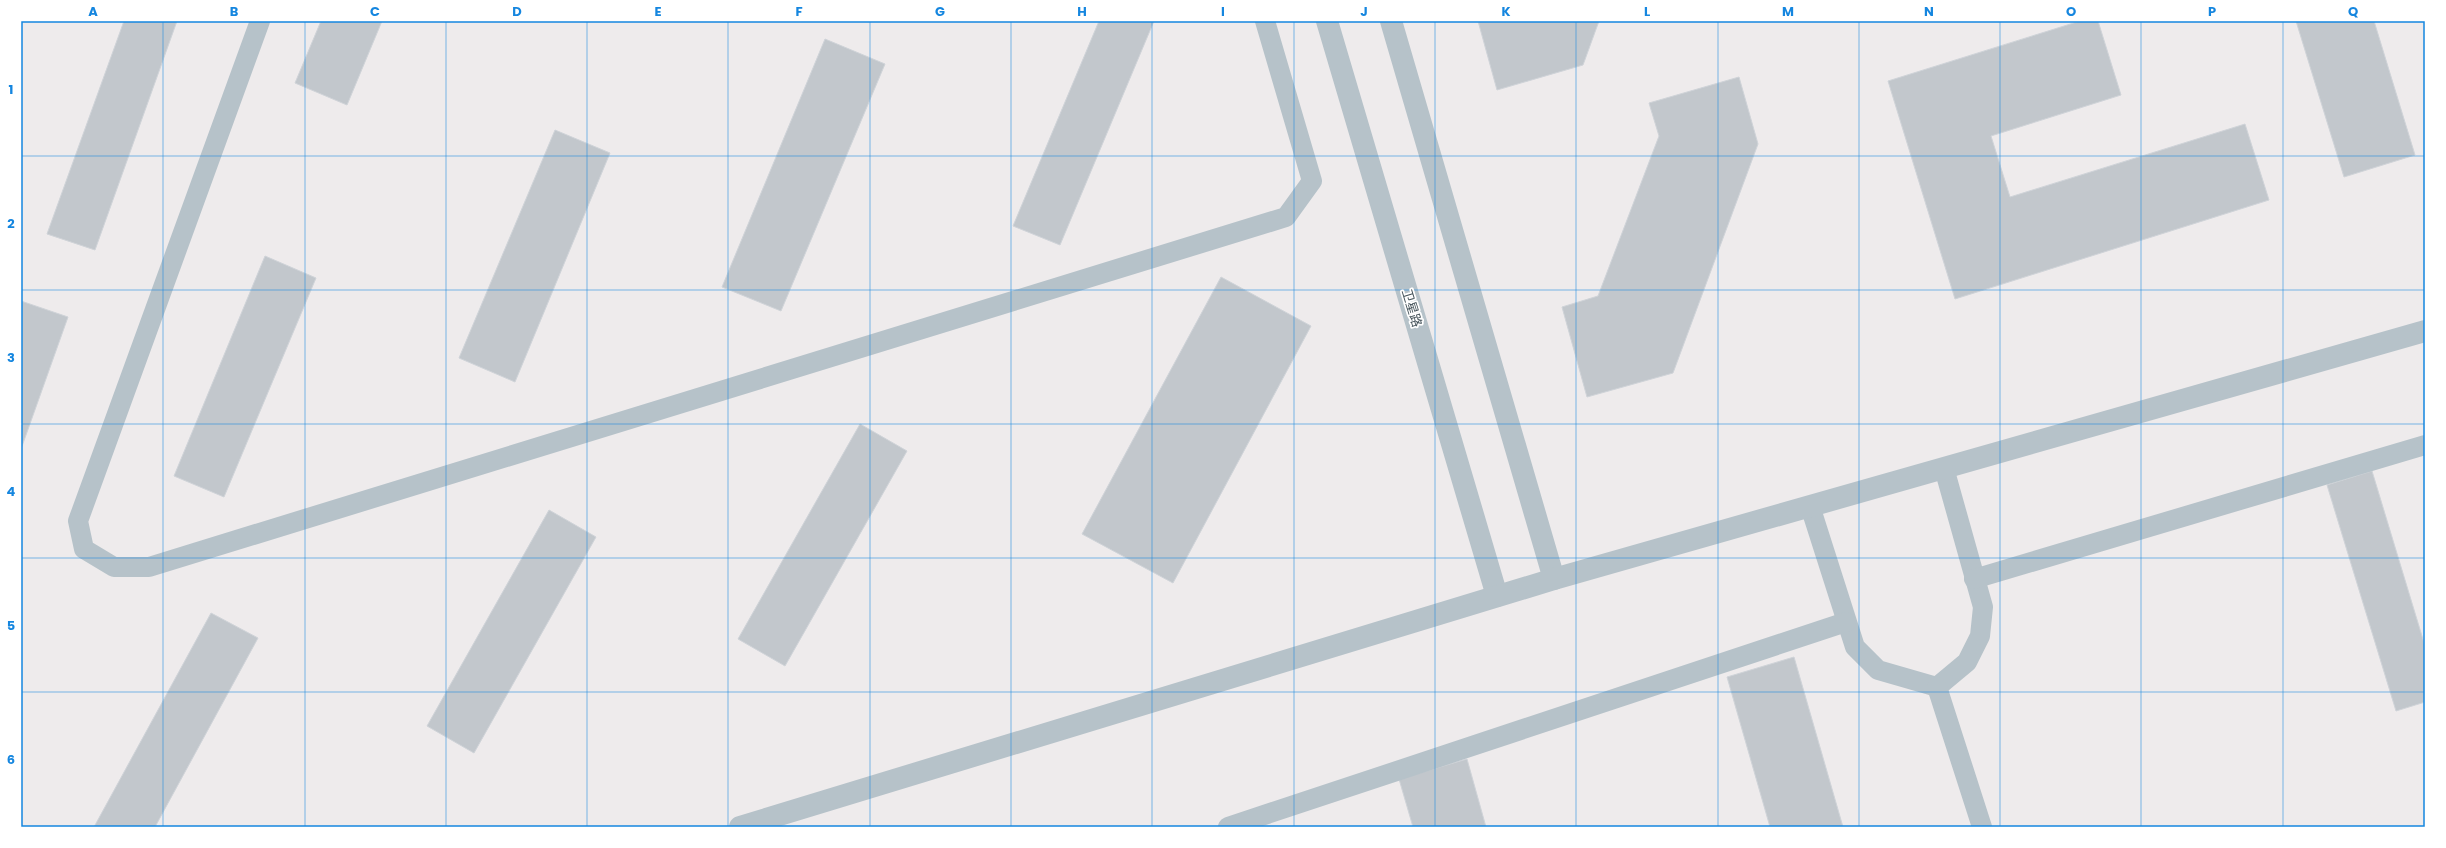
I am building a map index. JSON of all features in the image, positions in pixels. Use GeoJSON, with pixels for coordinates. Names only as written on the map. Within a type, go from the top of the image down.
{"type":"FeatureCollection","features":[{"type":"Feature","properties":{"kind":"street","name":"卫星路"},"geometry":{"type":"LineString","coordinates":[[1327,21],[1497,596]]}},
{"type":"Feature","properties":{"kind":"street"},"geometry":{"type":"LineString","coordinates":[[1391,21],[1554,579]]}},
{"type":"Feature","properties":{"kind":"street"},"geometry":{"type":"LineString","coordinates":[[740,827],[1554,579],[2425,331]]}},
{"type":"Feature","properties":{"kind":"lane"},"geometry":{"type":"LineString","coordinates":[[260,21],[78,521],[84,549],[114,567],[149,567],[1286,217],[1312,181],[1266,21]]}},
{"type":"Feature","properties":{"kind":"lane"},"geometry":{"type":"LineString","coordinates":[[1974,579],[2425,445]]}},
{"type":"Feature","properties":{"kind":"lane"},"geometry":{"type":"LineString","coordinates":[[1936,687],[1967,662],[1980,636],[1982,608],[1944,468]]}},
{"type":"Feature","properties":{"kind":"lane"},"geometry":{"type":"LineString","coordinates":[[1810,506],[1855,648],[1878,670],[1936,687]]}},
{"type":"Feature","properties":{"kind":"lane"},"geometry":{"type":"LineString","coordinates":[[1228,827],[1846,622]]}},
{"type":"Feature","properties":{"kind":"lane"},"geometry":{"type":"LineString","coordinates":[[1936,687],[1982,827]]}},
{"type":"Feature","properties":{"kind":"building"},"geometry":{"type":"Polygon","coordinates":[[[124,21],[177,21],[95,250],[47,234],[124,21]]]}},
{"type":"Feature","properties":{"kind":"building"},"geometry":{"type":"Polygon","coordinates":[[[321,21],[382,21],[347,105],[295,83],[321,21]]]}},
{"type":"Feature","properties":{"kind":"building"},"geometry":{"type":"Polygon","coordinates":[[[1099,21],[1154,21],[1060,245],[1013,226],[1099,21]]]}},
{"type":"Feature","properties":{"kind":"building"},"geometry":{"type":"Polygon","coordinates":[[[1478,21],[1599,21],[1583,65],[1497,90],[1478,21]]]}},
{"type":"Feature","properties":{"kind":"building"},"geometry":{"type":"Polygon","coordinates":[[[2080,21],[2098,21],[2121,95],[1991,136],[2010,197],[2245,124],[2269,200],[1955,299],[1888,81],[2080,21]]]}},
{"type":"Feature","properties":{"kind":"building"},"geometry":{"type":"Polygon","coordinates":[[[2296,21],[2374,21],[2415,155],[2344,177],[2296,21]]]}},
{"type":"Feature","properties":{"kind":"building"},"geometry":{"type":"Polygon","coordinates":[[[825,39],[885,64],[781,311],[722,287],[825,39]]]}},
{"type":"Feature","properties":{"kind":"building"},"geometry":{"type":"Polygon","coordinates":[[[1739,77],[1758,144],[1673,373],[1587,397],[1562,307],[1598,296],[1659,136],[1649,103],[1739,77]]]}},
{"type":"Feature","properties":{"kind":"building"},"geometry":{"type":"Polygon","coordinates":[[[555,130],[610,153],[515,382],[459,358],[555,130]]]}},
{"type":"Feature","properties":{"kind":"building"},"geometry":{"type":"Polygon","coordinates":[[[265,256],[316,278],[224,497],[174,476],[265,256]]]}},
{"type":"Feature","properties":{"kind":"building"},"geometry":{"type":"Polygon","coordinates":[[[1221,277],[1311,326],[1173,583],[1082,534],[1221,277]]]}},
{"type":"Feature","properties":{"kind":"building"},"geometry":{"type":"Polygon","coordinates":[[[21,301],[68,317],[21,449],[21,301]]]}},
{"type":"Feature","properties":{"kind":"building"},"geometry":{"type":"Polygon","coordinates":[[[860,424],[907,451],[785,666],[738,639],[860,424]]]}},
{"type":"Feature","properties":{"kind":"building"},"geometry":{"type":"Polygon","coordinates":[[[2372,471],[2425,646],[2425,702],[2396,711],[2327,485],[2372,471]]]}},
{"type":"Feature","properties":{"kind":"building"},"geometry":{"type":"Polygon","coordinates":[[[549,510],[596,537],[474,753],[427,726],[549,510]]]}},
{"type":"Feature","properties":{"kind":"building"},"geometry":{"type":"Polygon","coordinates":[[[211,613],[258,638],[155,827],[94,827],[211,613]]]}},
{"type":"Feature","properties":{"kind":"building"},"geometry":{"type":"Polygon","coordinates":[[[1794,657],[1843,827],[1770,827],[1727,677],[1794,657]]]}},
{"type":"Feature","properties":{"kind":"building"},"geometry":{"type":"Polygon","coordinates":[[[1467,759],[1486,827],[1413,827],[1399,779],[1467,759]]]}}]}
